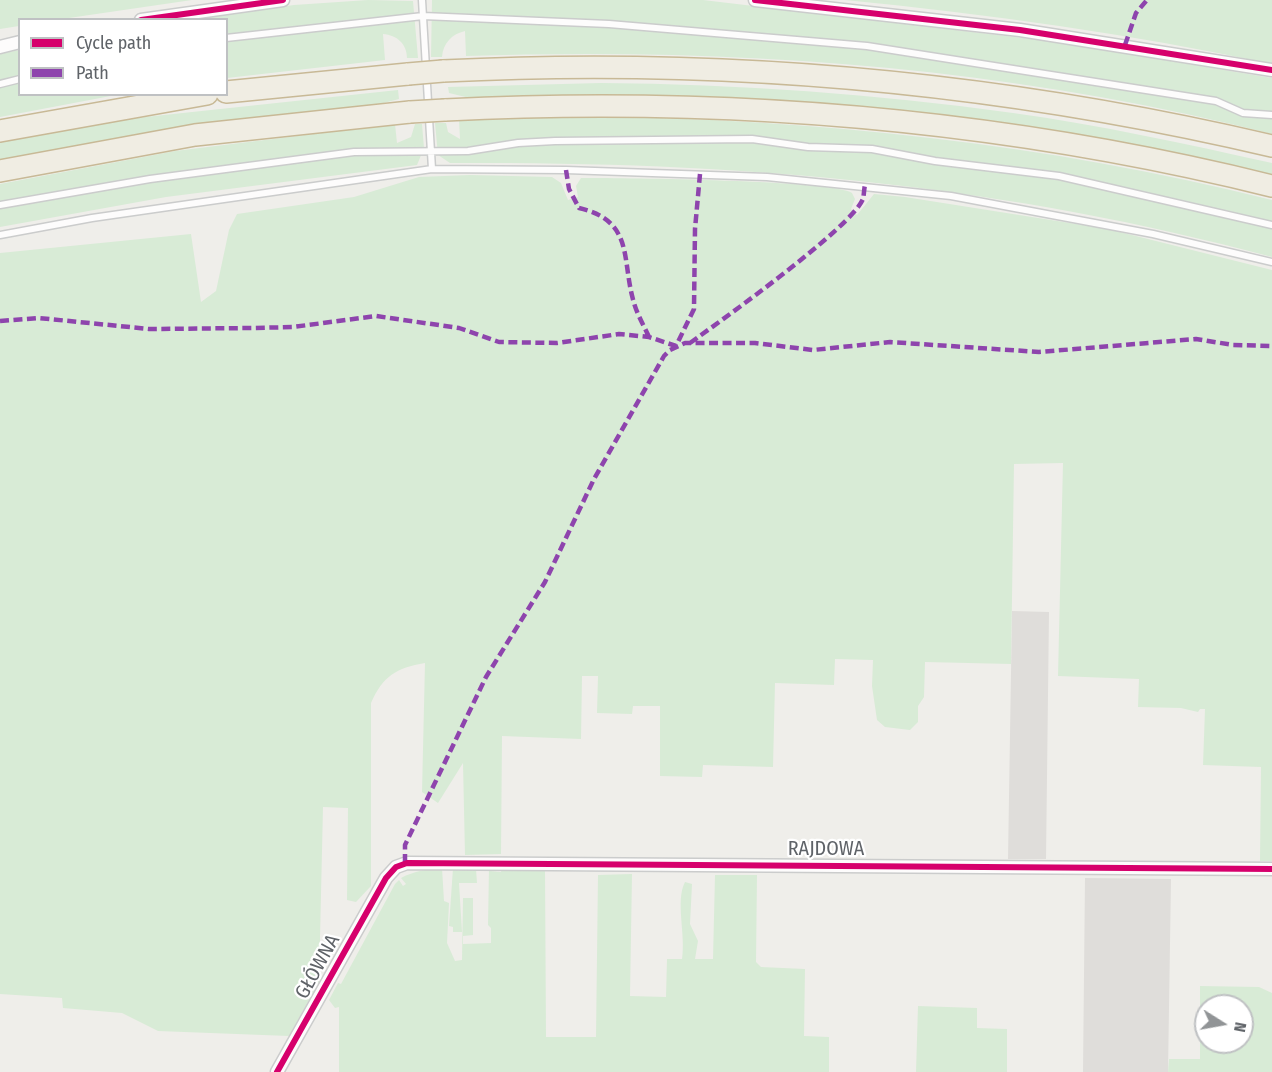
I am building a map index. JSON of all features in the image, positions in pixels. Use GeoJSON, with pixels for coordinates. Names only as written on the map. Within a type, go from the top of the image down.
{"type":"FeatureCollection","features":[{"type":"Feature","properties":{"kind":"highway"},"geometry":{"type":"LineString","coordinates":[[228,92],[443,71],[633,67],[729,70],[887,81],[1060,104],[1272,147]]}},
{"type":"Feature","properties":{"kind":"highway"},"geometry":{"type":"LineString","coordinates":[[0,131],[196,96]]}},
{"type":"Feature","properties":{"kind":"highway"},"geometry":{"type":"LineString","coordinates":[[0,171],[195,135],[410,112],[662,106],[780,111],[898,121],[1082,146],[1272,186]]}},
{"type":"Feature","properties":{"kind":"street"},"geometry":{"type":"LineString","coordinates":[[155,18],[283,0]]}},
{"type":"Feature","properties":{"kind":"street"},"geometry":{"type":"LineString","coordinates":[[755,0],[1020,30],[1272,70]]}},
{"type":"Feature","properties":{"kind":"street"},"geometry":{"type":"LineString","coordinates":[[0,47],[18,42]]}},
{"type":"Feature","properties":{"kind":"street","name":"RAJDOWA"},"geometry":{"type":"LineString","coordinates":[[386,878],[402,864],[417,861],[1272,869]]}},
{"type":"Feature","properties":{"kind":"street","name":"GŁÓWNA"},"geometry":{"type":"LineString","coordinates":[[277,1072],[386,878]]}},
{"type":"Feature","properties":{"kind":"lane"},"geometry":{"type":"LineString","coordinates":[[422,0],[432,169]]}},
{"type":"Feature","properties":{"kind":"lane"},"geometry":{"type":"LineString","coordinates":[[228,38],[423,16],[466,16],[690,29],[867,45],[1216,101],[1243,113],[1272,116]]}},
{"type":"Feature","properties":{"kind":"lane"},"geometry":{"type":"LineString","coordinates":[[0,84],[18,80]]}},
{"type":"Feature","properties":{"kind":"lane"},"geometry":{"type":"LineString","coordinates":[[0,205],[150,179],[354,152],[468,151],[518,143],[752,139],[808,147],[872,149],[935,161],[1059,176],[1272,225]]}},
{"type":"Feature","properties":{"kind":"lane"},"geometry":{"type":"LineString","coordinates":[[0,235],[92,218],[432,169],[700,174],[865,185],[951,195],[1052,213],[1272,262]]}},
{"type":"Feature","properties":{"kind":"shaded area"},"geometry":{"type":"Polygon","coordinates":[[[1012,611],[1049,612],[1046,859],[1008,859],[1012,611]]]}},
{"type":"Feature","properties":{"kind":"shaded area"},"geometry":{"type":"Polygon","coordinates":[[[1085,878],[1171,879],[1168,1072],[1083,1072],[1085,878]]]}},
{"type":"Feature","properties":{"kind":"green space"},"geometry":{"type":"Polygon","coordinates":[[[0,0],[192,0],[69,18],[18,18],[18,26],[0,29],[0,0]]]}},
{"type":"Feature","properties":{"kind":"green space"},"geometry":{"type":"Polygon","coordinates":[[[368,0],[413,1],[418,58],[407,58],[405,48],[400,41],[393,36],[383,34],[385,60],[228,78],[228,18],[200,18],[294,5],[368,0]]]}},
{"type":"Feature","properties":{"kind":"green space"},"geometry":{"type":"Polygon","coordinates":[[[432,0],[703,0],[1057,42],[1272,78],[1272,134],[1173,111],[1074,92],[872,66],[669,55],[466,56],[465,31],[449,40],[444,47],[442,57],[431,57],[432,0]]]}},
{"type":"Feature","properties":{"kind":"green space"},"geometry":{"type":"Polygon","coordinates":[[[845,0],[1272,0],[1272,64],[1166,43],[1059,26],[845,0]]]}},
{"type":"Feature","properties":{"kind":"green space"},"geometry":{"type":"Polygon","coordinates":[[[18,50],[18,96],[111,96],[0,117],[0,54],[18,50]]]}},
{"type":"Feature","properties":{"kind":"green space"},"geometry":{"type":"Polygon","coordinates":[[[601,83],[704,85],[807,91],[910,100],[1013,113],[1111,129],[1272,163],[1272,177],[1052,133],[478,100],[449,93],[448,87],[601,83]]]}},
{"type":"Feature","properties":{"kind":"green space"},"geometry":{"type":"Polygon","coordinates":[[[398,90],[399,99],[372,106],[139,137],[0,162],[0,142],[108,121],[398,90]]]}},
{"type":"Feature","properties":{"kind":"green space"},"geometry":{"type":"Polygon","coordinates":[[[588,116],[761,123],[932,138],[1102,163],[1187,180],[1272,200],[1272,257],[1170,232],[1068,211],[966,194],[762,172],[555,163],[450,163],[438,155],[435,123],[446,123],[448,132],[460,139],[459,119],[588,116]]]}},
{"type":"Feature","properties":{"kind":"green space"},"geometry":{"type":"Polygon","coordinates":[[[395,124],[397,143],[411,137],[415,124],[422,124],[424,148],[417,165],[166,197],[0,227],[0,184],[175,151],[395,124]]]}},
{"type":"Feature","properties":{"kind":"green space"},"geometry":{"type":"Polygon","coordinates":[[[470,175],[552,177],[561,183],[568,200],[578,197],[576,186],[581,178],[808,185],[852,193],[855,199],[851,209],[857,215],[874,194],[905,197],[1108,229],[1272,270],[1272,861],[1260,861],[1261,767],[1203,765],[1205,709],[1200,709],[1198,712],[1181,708],[1138,707],[1139,679],[1058,676],[1063,463],[1014,464],[1011,664],[925,662],[924,697],[918,706],[918,722],[910,730],[885,727],[877,720],[872,686],[873,660],[835,659],[834,685],[775,683],[773,767],[703,765],[702,777],[660,776],[660,706],[633,706],[632,714],[597,713],[598,676],[582,676],[581,739],[502,736],[501,854],[465,855],[463,763],[438,803],[422,792],[425,663],[406,668],[392,675],[380,686],[371,703],[371,886],[356,902],[347,900],[348,808],[323,807],[319,982],[289,1036],[158,1031],[122,1013],[63,1008],[62,998],[0,994],[0,253],[191,234],[201,302],[216,291],[229,230],[237,214],[354,197],[419,177],[470,175]]]}},
{"type":"Feature","properties":{"kind":"green space"},"geometry":{"type":"Polygon","coordinates":[[[442,868],[444,901],[449,903],[447,943],[455,961],[462,960],[463,898],[473,898],[473,935],[463,936],[463,944],[491,943],[491,928],[488,925],[489,868],[490,871],[501,872],[502,868],[545,869],[546,1037],[596,1037],[598,875],[632,874],[630,996],[666,997],[667,959],[682,959],[681,899],[685,882],[692,884],[690,924],[698,941],[695,959],[713,959],[715,875],[757,875],[756,962],[761,967],[805,969],[804,1036],[829,1037],[829,1072],[339,1072],[339,1007],[335,1008],[329,1000],[338,983],[341,984],[395,884],[399,880],[403,886],[406,884],[401,878],[426,870],[442,868]]]}},
{"type":"Feature","properties":{"kind":"green space"},"geometry":{"type":"Polygon","coordinates":[[[453,868],[476,869],[477,883],[459,883],[462,932],[453,932],[453,927],[449,926],[453,868]]]}},
{"type":"Feature","properties":{"kind":"green space"},"geometry":{"type":"Polygon","coordinates":[[[1200,986],[1259,987],[1272,993],[1272,1072],[1168,1072],[1169,1059],[1200,1059],[1200,1054],[1254,1054],[1254,994],[1200,994],[1200,986]]]}},
{"type":"Feature","properties":{"kind":"green space"},"geometry":{"type":"Polygon","coordinates":[[[918,1006],[977,1008],[977,1028],[1007,1029],[1007,1072],[916,1072],[918,1006]]]}},
{"type":"Feature","properties":{"kind":"marked path"},"geometry":{"type":"LineString","coordinates":[[1125,45],[1136,13],[1147,0]]}},
{"type":"Feature","properties":{"kind":"marked path"},"geometry":{"type":"LineString","coordinates":[[566,170],[569,189],[579,208],[597,214],[618,232],[626,257],[634,303],[649,337]]}},
{"type":"Feature","properties":{"kind":"marked path"},"geometry":{"type":"LineString","coordinates":[[0,321],[39,318],[149,329],[255,328],[293,327],[376,316],[459,328],[499,342],[557,343],[619,334],[649,337],[676,346],[694,309],[695,229],[700,174]]}},
{"type":"Feature","properties":{"kind":"marked path"},"geometry":{"type":"LineString","coordinates":[[690,343],[784,273],[835,230],[853,213],[863,199],[865,185]]}},
{"type":"Feature","properties":{"kind":"marked path"},"geometry":{"type":"LineString","coordinates":[[405,863],[405,845],[486,677],[545,582],[594,479],[664,356],[670,350],[685,343],[755,343],[813,350],[890,342],[1039,352],[1196,339],[1233,345],[1272,346]]}},
{"type":"Feature","properties":{"kind":"cycle path"},"geometry":{"type":"LineString","coordinates":[[155,18],[283,0]]}},
{"type":"Feature","properties":{"kind":"cycle path"},"geometry":{"type":"LineString","coordinates":[[755,0],[1020,30],[1272,70]]}},
{"type":"Feature","properties":{"kind":"cycle path"},"geometry":{"type":"LineString","coordinates":[[277,1072],[386,878],[396,867],[407,863],[1272,869]]}}]}
